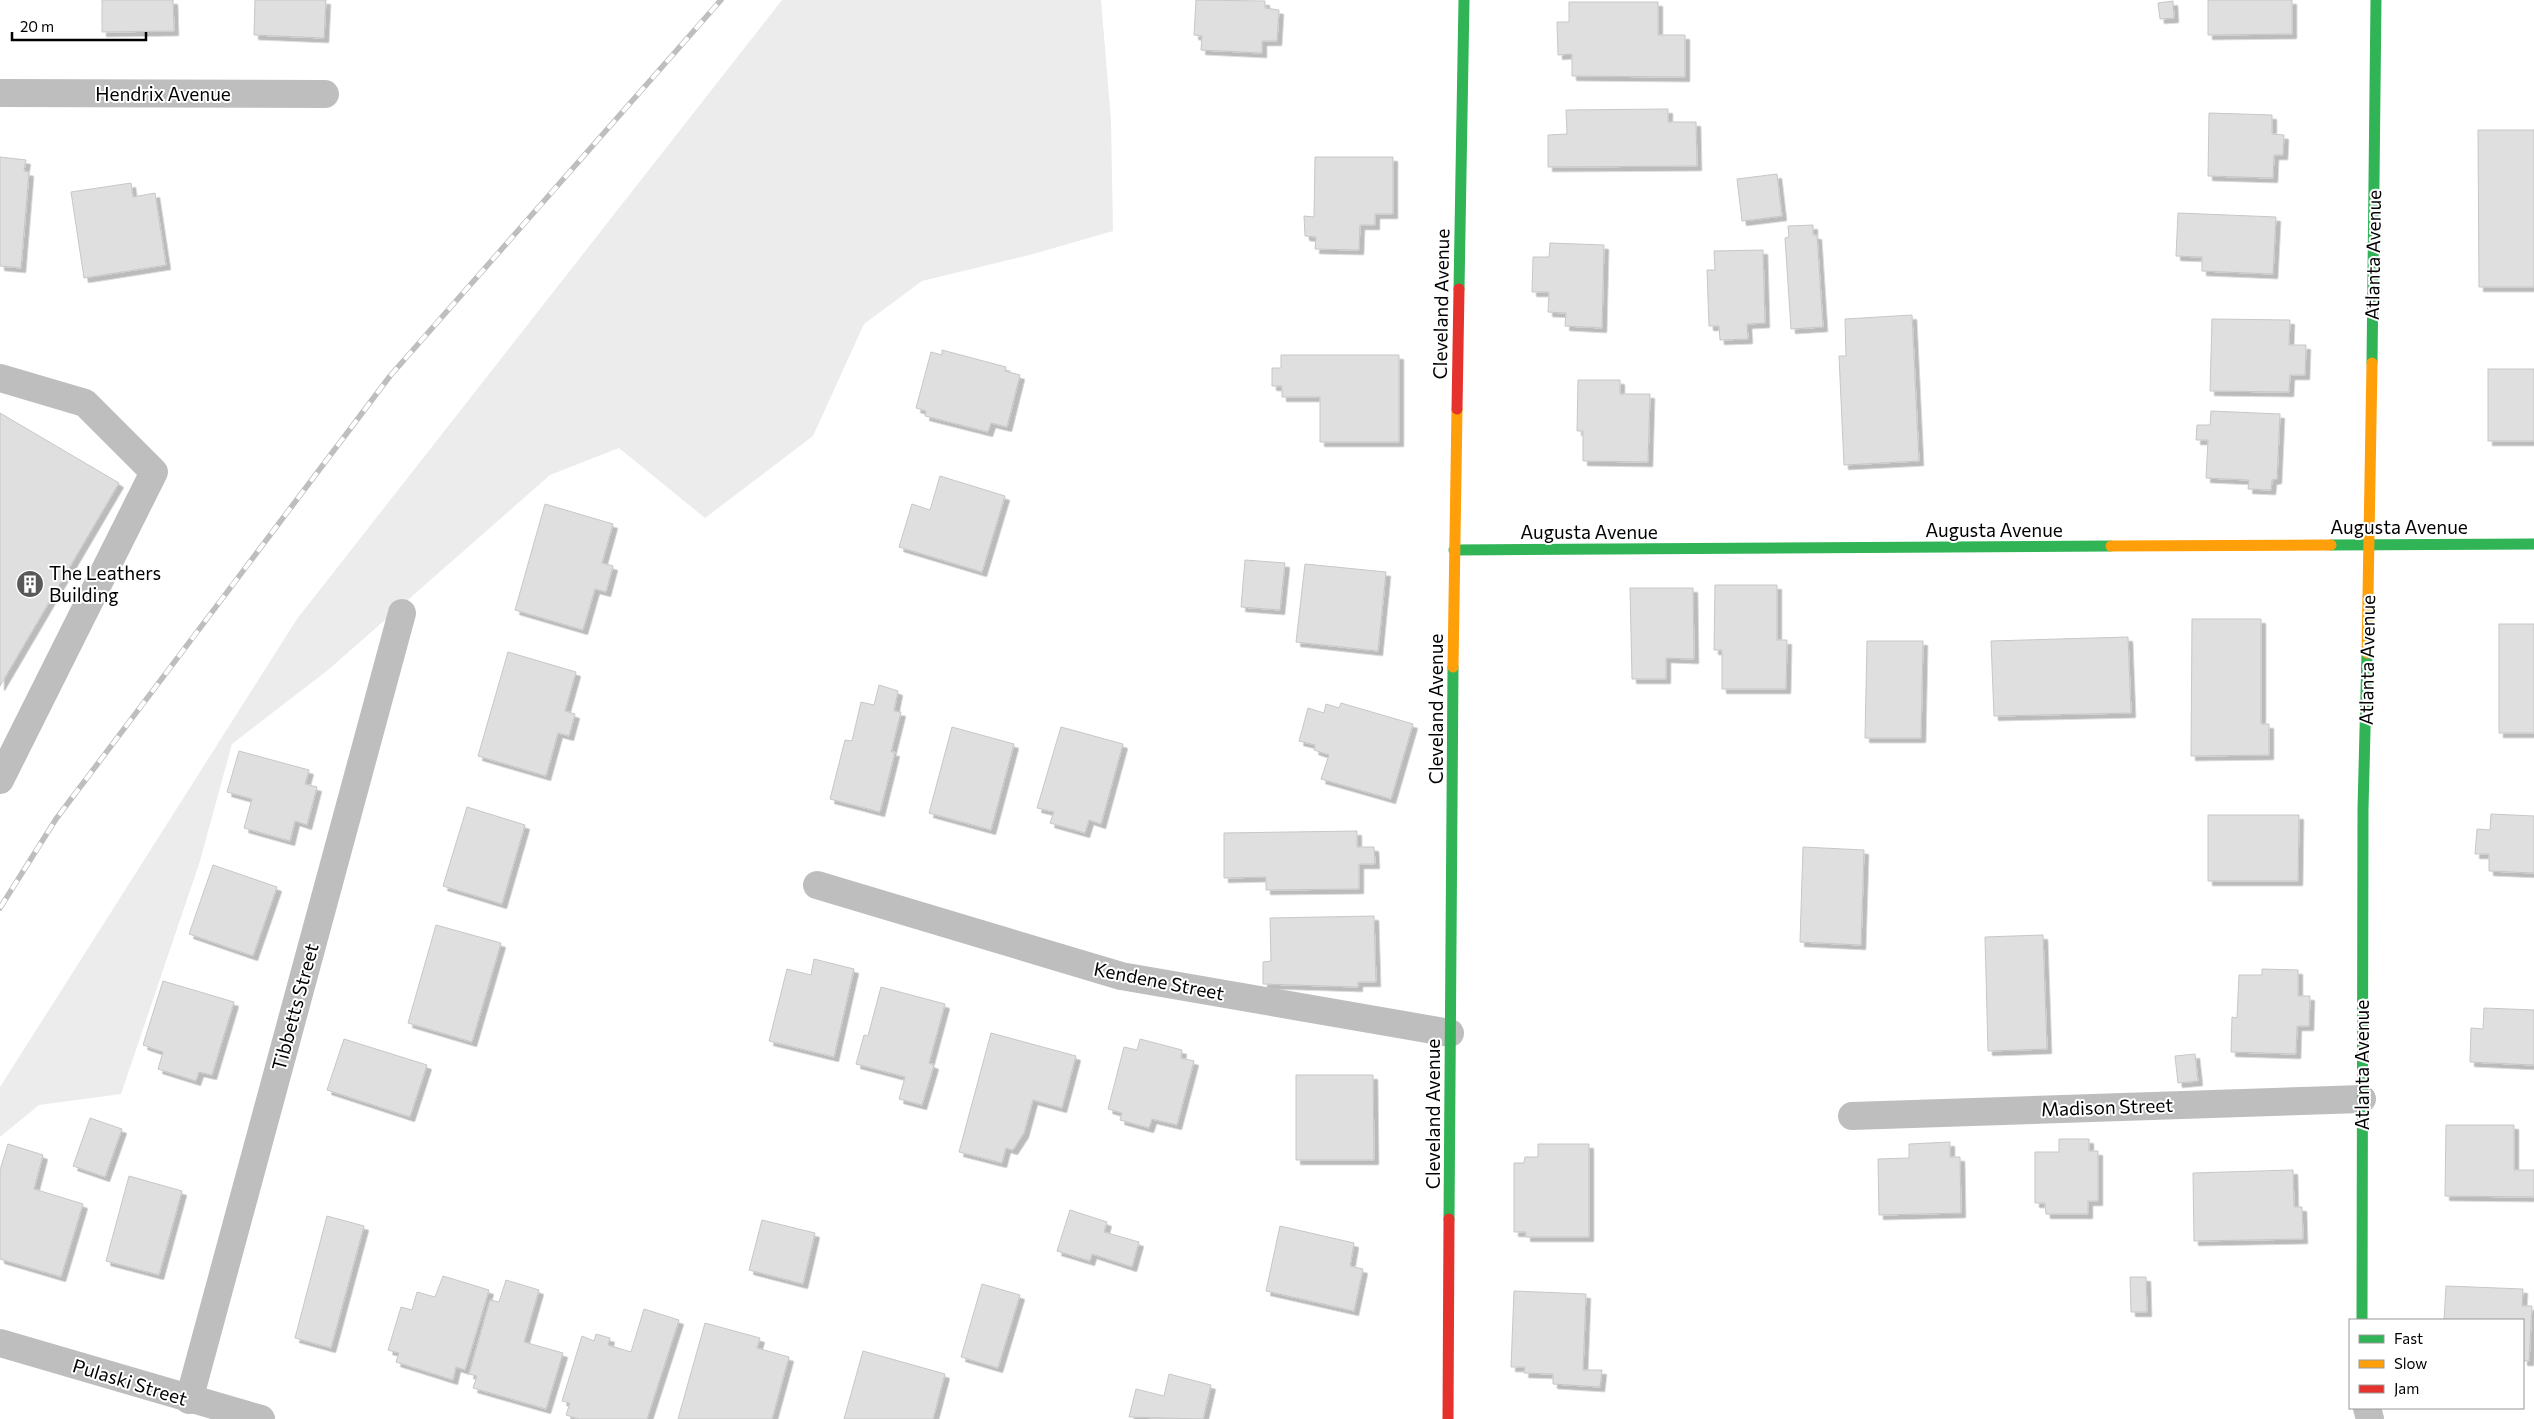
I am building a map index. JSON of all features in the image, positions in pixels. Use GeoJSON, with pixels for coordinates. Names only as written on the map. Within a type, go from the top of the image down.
{"type":"FeatureCollection","features":[{"type":"Feature","properties":{"kind":"street","name":"Cleveland Avenue"},"geometry":{"type":"LineString","coordinates":[[1448,1419],[1454,550],[1464,0]]}},
{"type":"Feature","properties":{"kind":"street","name":"Atlanta Avenue"},"geometry":{"type":"LineString","coordinates":[[2362,1319],[2363,809],[2370,545],[2376,0]]}},
{"type":"Feature","properties":{"kind":"street","name":"Hendrix Avenue"},"geometry":{"type":"LineString","coordinates":[[0,93],[326,94]]}},
{"type":"Feature","properties":{"kind":"street"},"geometry":{"type":"LineString","coordinates":[[0,378],[85,403],[154,472],[0,780]]}},
{"type":"Feature","properties":{"kind":"street","name":"Augusta Avenue"},"geometry":{"type":"LineString","coordinates":[[1454,550],[2534,544]]}},
{"type":"Feature","properties":{"kind":"street","name":"Tibbetts Street"},"geometry":{"type":"LineString","coordinates":[[189,1400],[402,613]]}},
{"type":"Feature","properties":{"kind":"street","name":"Kendene Street"},"geometry":{"type":"LineString","coordinates":[[817,885],[1121,976],[1450,1033]]}},
{"type":"Feature","properties":{"kind":"street","name":"Madison Street"},"geometry":{"type":"LineString","coordinates":[[1852,1116],[2362,1099]]}},
{"type":"Feature","properties":{"kind":"street","name":"Pulaski Street"},"geometry":{"type":"LineString","coordinates":[[0,1344],[260,1419]]}},
{"type":"Feature","properties":{"kind":"shaded area"},"geometry":{"type":"Polygon","coordinates":[[[782,0],[1101,0],[1111,120],[1113,231],[1033,254],[922,281],[864,324],[813,436],[705,518],[619,448],[550,475],[328,670],[232,744],[200,861],[121,1094],[39,1105],[0,1137],[0,1087],[297,619],[782,0]]]}},
{"type":"Feature","properties":{"kind":"building"},"geometry":{"type":"Polygon","coordinates":[[[102,0],[173,0],[174,31],[102,32],[102,0]]]}},
{"type":"Feature","properties":{"kind":"building"},"geometry":{"type":"Polygon","coordinates":[[[255,0],[326,0],[324,38],[254,35],[255,0]]]}},
{"type":"Feature","properties":{"kind":"building"},"geometry":{"type":"Polygon","coordinates":[[[1196,0],[1265,1],[1265,8],[1279,10],[1277,41],[1262,41],[1262,53],[1201,50],[1202,36],[1194,35],[1196,0]]]}},
{"type":"Feature","properties":{"kind":"building"},"geometry":{"type":"Polygon","coordinates":[[[2208,0],[2292,0],[2292,34],[2208,35],[2208,0]]]}},
{"type":"Feature","properties":{"kind":"building"},"geometry":{"type":"Polygon","coordinates":[[[2173,1],[2174,18],[2160,19],[2158,3],[2173,1]]]}},
{"type":"Feature","properties":{"kind":"building"},"geometry":{"type":"Polygon","coordinates":[[[1569,2],[1658,2],[1658,35],[1685,35],[1685,77],[1572,76],[1572,54],[1558,55],[1557,22],[1569,22],[1569,2]]]}},
{"type":"Feature","properties":{"kind":"building"},"geometry":{"type":"Polygon","coordinates":[[[1668,109],[1668,122],[1696,122],[1697,166],[1548,167],[1548,135],[1567,134],[1566,110],[1668,109]]]}},
{"type":"Feature","properties":{"kind":"building"},"geometry":{"type":"Polygon","coordinates":[[[2209,113],[2272,115],[2272,134],[2284,135],[2283,155],[2274,155],[2273,178],[2208,176],[2209,113]]]}},
{"type":"Feature","properties":{"kind":"building"},"geometry":{"type":"Polygon","coordinates":[[[2478,130],[2534,130],[2534,287],[2479,287],[2478,130]]]}},
{"type":"Feature","properties":{"kind":"building"},"geometry":{"type":"Polygon","coordinates":[[[0,157],[26,160],[24,171],[29,172],[21,268],[0,266],[0,157]]]}},
{"type":"Feature","properties":{"kind":"building"},"geometry":{"type":"Polygon","coordinates":[[[1315,157],[1393,157],[1393,214],[1375,214],[1375,225],[1360,225],[1359,250],[1315,249],[1316,237],[1305,236],[1304,216],[1314,217],[1315,157]]]}},
{"type":"Feature","properties":{"kind":"building"},"geometry":{"type":"Polygon","coordinates":[[[1777,174],[1782,216],[1742,221],[1737,179],[1777,174]]]}},
{"type":"Feature","properties":{"kind":"building"},"geometry":{"type":"Polygon","coordinates":[[[131,183],[133,197],[155,193],[166,265],[84,278],[71,192],[131,183]]]}},
{"type":"Feature","properties":{"kind":"building"},"geometry":{"type":"Polygon","coordinates":[[[2178,213],[2276,217],[2273,274],[2202,271],[2202,257],[2176,256],[2178,213]]]}},
{"type":"Feature","properties":{"kind":"building"},"geometry":{"type":"Polygon","coordinates":[[[1813,225],[1813,235],[1817,235],[1823,327],[1791,329],[1785,238],[1789,237],[1788,226],[1813,225]]]}},
{"type":"Feature","properties":{"kind":"building"},"geometry":{"type":"Polygon","coordinates":[[[1550,243],[1604,245],[1602,328],[1565,326],[1566,313],[1548,312],[1549,292],[1532,292],[1533,257],[1549,257],[1550,243]]]}},
{"type":"Feature","properties":{"kind":"building"},"geometry":{"type":"Polygon","coordinates":[[[1763,250],[1765,323],[1747,324],[1748,339],[1720,340],[1719,326],[1709,326],[1707,270],[1715,270],[1714,251],[1763,250]]]}},
{"type":"Feature","properties":{"kind":"building"},"geometry":{"type":"Polygon","coordinates":[[[1912,315],[1919,461],[1844,465],[1839,356],[1846,356],[1845,319],[1912,315]]]}},
{"type":"Feature","properties":{"kind":"building"},"geometry":{"type":"Polygon","coordinates":[[[2212,319],[2290,320],[2289,345],[2306,345],[2305,375],[2290,375],[2289,392],[2210,391],[2212,319]]]}},
{"type":"Feature","properties":{"kind":"building"},"geometry":{"type":"Polygon","coordinates":[[[942,350],[1006,367],[1005,371],[1020,375],[1007,427],[991,423],[988,432],[925,416],[926,411],[916,408],[931,352],[942,355],[942,350]]]}},
{"type":"Feature","properties":{"kind":"building"},"geometry":{"type":"Polygon","coordinates":[[[1281,355],[1399,355],[1399,442],[1320,442],[1320,397],[1282,397],[1282,386],[1272,386],[1272,368],[1281,368],[1281,355]]]}},
{"type":"Feature","properties":{"kind":"building"},"geometry":{"type":"Polygon","coordinates":[[[2488,369],[2534,369],[2534,441],[2488,441],[2488,369]]]}},
{"type":"Feature","properties":{"kind":"building"},"geometry":{"type":"Polygon","coordinates":[[[1578,380],[1620,380],[1620,394],[1650,394],[1648,462],[1583,461],[1583,431],[1577,431],[1578,380]]]}},
{"type":"Feature","properties":{"kind":"building"},"geometry":{"type":"Polygon","coordinates":[[[2211,411],[2280,414],[2277,479],[2272,480],[2271,490],[2248,489],[2249,480],[2206,478],[2208,440],[2196,440],[2197,425],[2210,425],[2211,411]]]}},
{"type":"Feature","properties":{"kind":"building","name":"The Leathers Building"},"geometry":{"type":"Polygon","coordinates":[[[0,413],[119,483],[0,686],[0,413]]]}},
{"type":"Feature","properties":{"kind":"building"},"geometry":{"type":"Polygon","coordinates":[[[940,476],[1005,496],[982,572],[899,547],[912,504],[930,510],[940,476]]]}},
{"type":"Feature","properties":{"kind":"building"},"geometry":{"type":"Polygon","coordinates":[[[545,504],[613,524],[602,563],[613,566],[606,592],[595,589],[583,630],[515,610],[545,504]]]}},
{"type":"Feature","properties":{"kind":"building"},"geometry":{"type":"Polygon","coordinates":[[[1245,560],[1285,563],[1280,610],[1241,607],[1245,560]]]}},
{"type":"Feature","properties":{"kind":"building"},"geometry":{"type":"Polygon","coordinates":[[[1305,564],[1386,572],[1378,651],[1296,642],[1305,564]]]}},
{"type":"Feature","properties":{"kind":"building"},"geometry":{"type":"Polygon","coordinates":[[[1715,585],[1777,585],[1777,640],[1787,640],[1786,689],[1722,689],[1722,650],[1714,650],[1715,585]]]}},
{"type":"Feature","properties":{"kind":"building"},"geometry":{"type":"Polygon","coordinates":[[[1630,588],[1693,588],[1694,659],[1666,658],[1666,679],[1632,679],[1630,588]]]}},
{"type":"Feature","properties":{"kind":"building"},"geometry":{"type":"Polygon","coordinates":[[[2192,619],[2261,619],[2261,724],[2269,724],[2269,755],[2191,756],[2192,619]]]}},
{"type":"Feature","properties":{"kind":"building"},"geometry":{"type":"Polygon","coordinates":[[[2499,624],[2534,624],[2534,733],[2499,733],[2499,624]]]}},
{"type":"Feature","properties":{"kind":"building"},"geometry":{"type":"Polygon","coordinates":[[[2128,637],[2131,713],[1994,716],[1991,641],[2128,637]]]}},
{"type":"Feature","properties":{"kind":"building"},"geometry":{"type":"Polygon","coordinates":[[[1867,641],[1923,641],[1921,738],[1865,738],[1867,641]]]}},
{"type":"Feature","properties":{"kind":"building"},"geometry":{"type":"Polygon","coordinates":[[[508,652],[576,672],[565,711],[575,714],[569,736],[558,733],[546,776],[478,756],[508,652]]]}},
{"type":"Feature","properties":{"kind":"building"},"geometry":{"type":"Polygon","coordinates":[[[879,685],[898,691],[894,711],[901,712],[891,752],[895,752],[880,812],[830,799],[845,740],[852,741],[861,702],[874,705],[879,685]]]}},
{"type":"Feature","properties":{"kind":"building"},"geometry":{"type":"Polygon","coordinates":[[[1341,703],[1413,724],[1391,799],[1321,779],[1329,755],[1314,750],[1315,745],[1299,741],[1308,708],[1324,713],[1326,704],[1339,708],[1341,703]]]}},
{"type":"Feature","properties":{"kind":"building"},"geometry":{"type":"Polygon","coordinates":[[[952,727],[1014,744],[991,830],[929,813],[952,727]]]}},
{"type":"Feature","properties":{"kind":"building"},"geometry":{"type":"Polygon","coordinates":[[[1061,727],[1123,744],[1101,824],[1089,820],[1085,833],[1050,823],[1054,812],[1037,808],[1061,727]]]}},
{"type":"Feature","properties":{"kind":"building"},"geometry":{"type":"Polygon","coordinates":[[[239,751],[309,770],[305,784],[317,787],[307,825],[295,821],[290,841],[244,828],[252,799],[227,792],[239,751]]]}},
{"type":"Feature","properties":{"kind":"building"},"geometry":{"type":"Polygon","coordinates":[[[467,807],[525,825],[502,904],[443,886],[467,807]]]}},
{"type":"Feature","properties":{"kind":"building"},"geometry":{"type":"Polygon","coordinates":[[[2491,814],[2534,816],[2534,873],[2489,871],[2489,854],[2475,854],[2477,829],[2490,830],[2491,814]]]}},
{"type":"Feature","properties":{"kind":"building"},"geometry":{"type":"Polygon","coordinates":[[[2208,815],[2299,815],[2298,881],[2208,881],[2208,815]]]}},
{"type":"Feature","properties":{"kind":"building"},"geometry":{"type":"Polygon","coordinates":[[[1357,831],[1357,847],[1374,847],[1375,864],[1359,864],[1359,889],[1266,890],[1266,877],[1224,878],[1224,833],[1357,831]]]}},
{"type":"Feature","properties":{"kind":"building"},"geometry":{"type":"Polygon","coordinates":[[[1803,847],[1864,850],[1861,945],[1800,942],[1803,847]]]}},
{"type":"Feature","properties":{"kind":"building"},"geometry":{"type":"Polygon","coordinates":[[[213,865],[277,887],[253,956],[189,934],[213,865]]]}},
{"type":"Feature","properties":{"kind":"building"},"geometry":{"type":"Polygon","coordinates":[[[1374,916],[1376,982],[1358,982],[1358,987],[1263,984],[1263,962],[1271,961],[1270,918],[1374,916]]]}},
{"type":"Feature","properties":{"kind":"building"},"geometry":{"type":"Polygon","coordinates":[[[436,925],[501,943],[472,1042],[408,1023],[436,925]]]}},
{"type":"Feature","properties":{"kind":"building"},"geometry":{"type":"Polygon","coordinates":[[[2043,935],[2047,1049],[1988,1051],[1985,937],[2043,935]]]}},
{"type":"Feature","properties":{"kind":"building"},"geometry":{"type":"Polygon","coordinates":[[[814,959],[854,969],[834,1057],[769,1041],[787,969],[811,975],[814,959]]]}},
{"type":"Feature","properties":{"kind":"building"},"geometry":{"type":"Polygon","coordinates":[[[2262,969],[2298,970],[2298,996],[2310,996],[2309,1026],[2297,1026],[2296,1054],[2231,1052],[2232,1017],[2237,1018],[2239,975],[2262,975],[2262,969]]]}},
{"type":"Feature","properties":{"kind":"building"},"geometry":{"type":"Polygon","coordinates":[[[163,981],[234,1002],[212,1075],[199,1072],[196,1081],[158,1069],[163,1052],[143,1045],[163,981]]]}},
{"type":"Feature","properties":{"kind":"building"},"geometry":{"type":"Polygon","coordinates":[[[881,987],[945,1004],[929,1063],[934,1065],[922,1105],[899,1099],[905,1077],[856,1064],[864,1035],[868,1036],[881,987]]]}},
{"type":"Feature","properties":{"kind":"building"},"geometry":{"type":"Polygon","coordinates":[[[2484,1008],[2534,1010],[2534,1065],[2470,1062],[2471,1028],[2483,1029],[2484,1008]]]}},
{"type":"Feature","properties":{"kind":"building"},"geometry":{"type":"Polygon","coordinates":[[[991,1033],[1076,1056],[1062,1108],[1033,1100],[1024,1133],[1013,1150],[1006,1148],[1002,1163],[959,1152],[991,1033]]]}},
{"type":"Feature","properties":{"kind":"building"},"geometry":{"type":"Polygon","coordinates":[[[344,1039],[427,1065],[410,1117],[327,1090],[344,1039]]]}},
{"type":"Feature","properties":{"kind":"building"},"geometry":{"type":"Polygon","coordinates":[[[1140,1039],[1182,1050],[1181,1058],[1194,1061],[1177,1125],[1152,1119],[1149,1128],[1120,1120],[1122,1113],[1108,1109],[1124,1047],[1137,1050],[1140,1039]]]}},
{"type":"Feature","properties":{"kind":"building"},"geometry":{"type":"Polygon","coordinates":[[[2195,1054],[2198,1081],[2178,1083],[2175,1056],[2195,1054]]]}},
{"type":"Feature","properties":{"kind":"building"},"geometry":{"type":"Polygon","coordinates":[[[1296,1075],[1373,1075],[1374,1160],[1296,1160],[1296,1075]]]}},
{"type":"Feature","properties":{"kind":"building"},"geometry":{"type":"Polygon","coordinates":[[[90,1118],[122,1129],[105,1177],[73,1166],[90,1118]]]}},
{"type":"Feature","properties":{"kind":"building"},"geometry":{"type":"Polygon","coordinates":[[[2446,1125],[2514,1125],[2514,1170],[2534,1170],[2534,1197],[2445,1196],[2446,1125]]]}},
{"type":"Feature","properties":{"kind":"building"},"geometry":{"type":"Polygon","coordinates":[[[2059,1139],[2089,1139],[2089,1151],[2098,1151],[2098,1201],[2088,1201],[2088,1214],[2046,1214],[2045,1203],[2035,1203],[2035,1152],[2059,1152],[2059,1139]]]}},
{"type":"Feature","properties":{"kind":"building"},"geometry":{"type":"Polygon","coordinates":[[[1950,1142],[1950,1157],[1960,1157],[1961,1213],[1879,1215],[1878,1159],[1909,1158],[1909,1144],[1950,1142]]]}},
{"type":"Feature","properties":{"kind":"building"},"geometry":{"type":"Polygon","coordinates":[[[8,1144],[43,1155],[34,1189],[83,1204],[61,1277],[0,1259],[0,1170],[8,1144]]]}},
{"type":"Feature","properties":{"kind":"building"},"geometry":{"type":"Polygon","coordinates":[[[1538,1144],[1589,1144],[1589,1237],[1526,1237],[1526,1232],[1514,1232],[1514,1163],[1524,1163],[1525,1157],[1538,1157],[1538,1144]]]}},
{"type":"Feature","properties":{"kind":"building"},"geometry":{"type":"Polygon","coordinates":[[[2293,1170],[2294,1207],[2302,1207],[2303,1239],[2194,1241],[2193,1173],[2293,1170]]]}},
{"type":"Feature","properties":{"kind":"building"},"geometry":{"type":"Polygon","coordinates":[[[129,1176],[182,1191],[159,1275],[106,1261],[129,1176]]]}},
{"type":"Feature","properties":{"kind":"building"},"geometry":{"type":"Polygon","coordinates":[[[1070,1210],[1107,1222],[1104,1232],[1139,1242],[1132,1267],[1092,1254],[1090,1261],[1057,1251],[1070,1210]]]}},
{"type":"Feature","properties":{"kind":"building"},"geometry":{"type":"Polygon","coordinates":[[[327,1216],[364,1226],[331,1348],[295,1338],[327,1216]]]}},
{"type":"Feature","properties":{"kind":"building"},"geometry":{"type":"Polygon","coordinates":[[[762,1220],[815,1233],[803,1284],[749,1270],[762,1220]]]}},
{"type":"Feature","properties":{"kind":"building"},"geometry":{"type":"Polygon","coordinates":[[[1280,1226],[1354,1243],[1350,1266],[1363,1269],[1354,1311],[1266,1291],[1280,1226]]]}},
{"type":"Feature","properties":{"kind":"building"},"geometry":{"type":"Polygon","coordinates":[[[443,1276],[489,1290],[465,1370],[456,1367],[453,1380],[396,1362],[399,1353],[388,1350],[401,1307],[412,1310],[417,1292],[435,1297],[443,1276]]]}},
{"type":"Feature","properties":{"kind":"building"},"geometry":{"type":"Polygon","coordinates":[[[2130,1277],[2146,1277],[2147,1312],[2131,1312],[2130,1277]]]}},
{"type":"Feature","properties":{"kind":"building"},"geometry":{"type":"Polygon","coordinates":[[[506,1280],[539,1290],[524,1342],[563,1353],[546,1409],[473,1388],[477,1376],[469,1374],[490,1300],[499,1302],[506,1280]]]}},
{"type":"Feature","properties":{"kind":"building"},"geometry":{"type":"Polygon","coordinates":[[[982,1284],[1020,1295],[998,1368],[961,1357],[982,1284]]]}},
{"type":"Feature","properties":{"kind":"building"},"geometry":{"type":"Polygon","coordinates":[[[2446,1286],[2523,1289],[2522,1306],[2532,1306],[2529,1361],[2524,1361],[2524,1319],[2444,1319],[2446,1286]]]}},
{"type":"Feature","properties":{"kind":"building"},"geometry":{"type":"Polygon","coordinates":[[[1514,1291],[1586,1294],[1583,1370],[1602,1370],[1600,1387],[1553,1384],[1553,1374],[1524,1373],[1525,1367],[1511,1367],[1514,1291]]]}},
{"type":"Feature","properties":{"kind":"building"},"geometry":{"type":"Polygon","coordinates":[[[644,1309],[679,1320],[647,1419],[579,1419],[566,1415],[570,1403],[562,1401],[582,1336],[594,1341],[596,1334],[610,1338],[608,1345],[631,1352],[644,1309]]]}},
{"type":"Feature","properties":{"kind":"building"},"geometry":{"type":"Polygon","coordinates":[[[705,1323],[760,1338],[757,1348],[789,1357],[772,1419],[678,1419],[705,1323]]]}},
{"type":"Feature","properties":{"kind":"building"},"geometry":{"type":"Polygon","coordinates":[[[863,1351],[945,1374],[933,1419],[844,1419],[863,1351]]]}},
{"type":"Feature","properties":{"kind":"building"},"geometry":{"type":"Polygon","coordinates":[[[1169,1374],[1211,1385],[1203,1419],[1129,1417],[1136,1389],[1164,1396],[1169,1374]]]}},
{"type":"Feature","properties":{"kind":"railway"},"geometry":{"type":"LineString","coordinates":[[0,908],[56,819],[390,376],[721,0]]}},
{"type":"Feature","properties":{"kind":"traffic: fast"},"geometry":{"type":"LineString","coordinates":[[1459,289],[1464,0]]}},
{"type":"Feature","properties":{"kind":"traffic: fast"},"geometry":{"type":"LineString","coordinates":[[2372,363],[2376,0]]}},
{"type":"Feature","properties":{"kind":"traffic: fast"},"geometry":{"type":"LineString","coordinates":[[2331,545],[2534,544]]}},
{"type":"Feature","properties":{"kind":"traffic: fast"},"geometry":{"type":"LineString","coordinates":[[1454,550],[2111,546]]}},
{"type":"Feature","properties":{"kind":"traffic: fast"},"geometry":{"type":"LineString","coordinates":[[2362,1319],[2363,809],[2367,653]]}},
{"type":"Feature","properties":{"kind":"traffic: fast"},"geometry":{"type":"LineString","coordinates":[[1449,1219],[1453,667]]}},
{"type":"Feature","properties":{"kind":"traffic: slow"},"geometry":{"type":"LineString","coordinates":[[2367,653],[2372,363]]}},
{"type":"Feature","properties":{"kind":"traffic: slow"},"geometry":{"type":"LineString","coordinates":[[1453,667],[1457,409]]}},
{"type":"Feature","properties":{"kind":"traffic: slow"},"geometry":{"type":"LineString","coordinates":[[2111,546],[2331,545]]}},
{"type":"Feature","properties":{"kind":"traffic: jam"},"geometry":{"type":"LineString","coordinates":[[1457,409],[1459,289]]}},
{"type":"Feature","properties":{"kind":"traffic: jam"},"geometry":{"type":"LineString","coordinates":[[1448,1419],[1449,1219]]}},
{"type":"Feature","properties":{"kind":"place","name":"The Leathers Building"},"geometry":{"type":"Point","coordinates":[30,584]}}]}
